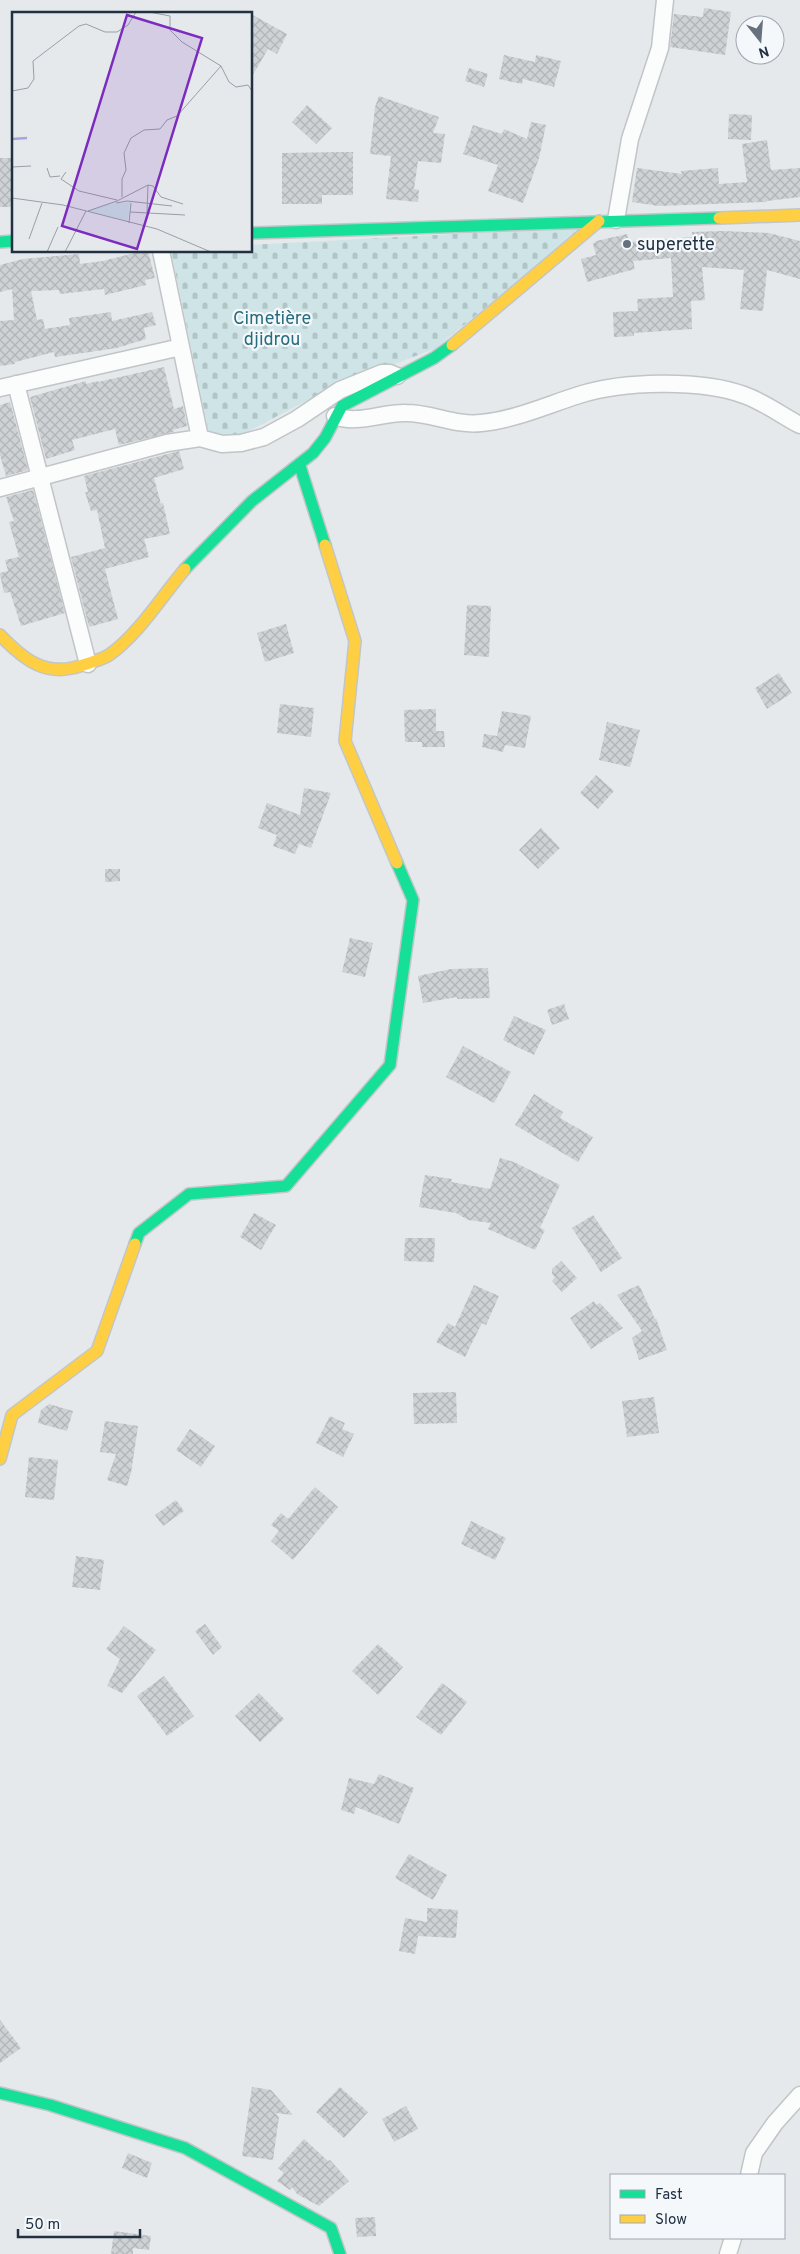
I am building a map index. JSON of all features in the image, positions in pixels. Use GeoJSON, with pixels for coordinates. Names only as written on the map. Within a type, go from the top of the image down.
{"type":"FeatureCollection","features":[{"type":"Feature","properties":{"kind":"street"},"geometry":{"type":"LineString","coordinates":[[616,220],[630,139],[660,48],[665,0]]}},
{"type":"Feature","properties":{"kind":"street"},"geometry":{"type":"LineString","coordinates":[[252,233],[800,215]]}},
{"type":"Feature","properties":{"kind":"street"},"geometry":{"type":"LineString","coordinates":[[0,635],[16,652],[37,664],[55,671],[88,664],[107,656],[126,642],[190,561],[252,501],[300,466],[313,453],[342,406],[352,399],[434,358],[463,336],[599,221]]}},
{"type":"Feature","properties":{"kind":"street"},"geometry":{"type":"LineString","coordinates":[[160,252],[200,438]]}},
{"type":"Feature","properties":{"kind":"street"},"geometry":{"type":"LineString","coordinates":[[0,388],[181,347]]}},
{"type":"Feature","properties":{"kind":"street"},"geometry":{"type":"LineString","coordinates":[[0,488],[167,443],[200,438],[222,444],[241,443],[264,438],[297,419],[340,390],[357,382],[382,373],[398,376]]}},
{"type":"Feature","properties":{"kind":"street"},"geometry":{"type":"LineString","coordinates":[[16,384],[88,664]]}},
{"type":"Feature","properties":{"kind":"street"},"geometry":{"type":"LineString","coordinates":[[336,416],[345,420],[400,413],[417,413],[461,424],[478,424],[500,420],[604,389],[655,385],[709,388],[742,394],[766,405],[800,426]]}},
{"type":"Feature","properties":{"kind":"street"},"geometry":{"type":"LineString","coordinates":[[0,1459],[12,1415],[97,1351],[139,1233],[188,1194],[286,1186],[390,1065],[413,900],[345,741],[356,641],[300,466]]}},
{"type":"Feature","properties":{"kind":"street"},"geometry":{"type":"LineString","coordinates":[[0,2093],[50,2105],[185,2148],[331,2228],[340,2254]]}},
{"type":"Feature","properties":{"kind":"street"},"geometry":{"type":"LineString","coordinates":[[749,2174],[754,2153],[775,2123],[800,2095]]}},
{"type":"Feature","properties":{"kind":"street"},"geometry":{"type":"LineString","coordinates":[[728,2254],[733,2239]]}},
{"type":"Feature","properties":{"kind":"green space","name":"Cimetière djidrou"},"geometry":{"type":"Polygon","coordinates":[[[586,227],[434,349],[327,390],[243,434],[210,438],[171,252],[252,252],[252,245],[586,227]]]}},
{"type":"Feature","properties":{"kind":"building"},"geometry":{"type":"Polygon","coordinates":[[[704,8],[731,12],[725,55],[670,47],[674,14],[703,17],[704,8]]]}},
{"type":"Feature","properties":{"kind":"building"},"geometry":{"type":"Polygon","coordinates":[[[252,15],[287,34],[277,54],[268,49],[252,76],[252,15]]]}},
{"type":"Feature","properties":{"kind":"building"},"geometry":{"type":"Polygon","coordinates":[[[504,55],[535,62],[536,55],[561,61],[554,87],[523,79],[522,84],[499,79],[504,55]]]}},
{"type":"Feature","properties":{"kind":"building"},"geometry":{"type":"Polygon","coordinates":[[[469,68],[488,74],[484,87],[465,81],[469,68]]]}},
{"type":"Feature","properties":{"kind":"building"},"geometry":{"type":"Polygon","coordinates":[[[379,96],[439,117],[433,133],[445,134],[441,163],[418,161],[414,189],[419,190],[418,202],[386,199],[391,156],[370,154],[375,107],[379,96]]]}},
{"type":"Feature","properties":{"kind":"building"},"geometry":{"type":"Polygon","coordinates":[[[307,105],[332,128],[316,144],[292,122],[307,105]]]}},
{"type":"Feature","properties":{"kind":"building"},"geometry":{"type":"Polygon","coordinates":[[[729,114],[752,115],[751,140],[728,139],[729,114]]]}},
{"type":"Feature","properties":{"kind":"building"},"geometry":{"type":"Polygon","coordinates":[[[531,122],[546,125],[539,158],[523,203],[488,191],[498,165],[463,154],[473,125],[502,134],[504,129],[527,139],[531,122]]]}},
{"type":"Feature","properties":{"kind":"building"},"geometry":{"type":"Polygon","coordinates":[[[767,140],[771,170],[800,168],[800,197],[767,202],[659,206],[632,202],[637,168],[682,174],[681,171],[718,168],[719,184],[747,182],[742,144],[767,140]]]}},
{"type":"Feature","properties":{"kind":"building"},"geometry":{"type":"Polygon","coordinates":[[[353,152],[353,195],[322,195],[322,204],[282,204],[282,153],[353,152]]]}},
{"type":"Feature","properties":{"kind":"building"},"geometry":{"type":"Polygon","coordinates":[[[0,158],[12,158],[12,207],[0,207],[0,158]]]}},
{"type":"Feature","properties":{"kind":"building"},"geometry":{"type":"Polygon","coordinates":[[[692,232],[769,233],[800,241],[800,279],[767,270],[763,311],[740,309],[744,270],[702,267],[705,300],[691,301],[692,329],[634,333],[634,336],[614,337],[613,312],[638,311],[637,299],[673,297],[671,258],[633,261],[635,269],[587,282],[581,259],[596,255],[593,244],[596,241],[627,234],[629,242],[692,237],[692,232]]]}},
{"type":"Feature","properties":{"kind":"building"},"geometry":{"type":"Polygon","coordinates":[[[138,252],[148,252],[155,278],[145,280],[146,285],[105,295],[104,289],[60,294],[59,290],[31,291],[37,320],[43,319],[45,329],[70,325],[69,318],[111,312],[112,321],[152,312],[156,325],[144,328],[146,339],[117,348],[55,357],[54,352],[15,362],[15,364],[0,366],[0,321],[14,320],[12,289],[0,292],[0,265],[23,259],[79,254],[80,264],[103,261],[138,252]]]}},
{"type":"Feature","properties":{"kind":"building"},"geometry":{"type":"Polygon","coordinates":[[[164,367],[174,409],[183,406],[187,426],[173,430],[174,432],[119,445],[115,429],[72,440],[75,450],[46,459],[30,397],[86,381],[86,384],[98,382],[164,367]]]}},
{"type":"Feature","properties":{"kind":"building"},"geometry":{"type":"Polygon","coordinates":[[[10,402],[28,470],[6,476],[0,455],[0,405],[10,402]]]}},
{"type":"Feature","properties":{"kind":"building"},"geometry":{"type":"Polygon","coordinates":[[[179,451],[184,469],[154,478],[161,504],[163,503],[170,534],[144,539],[149,557],[105,569],[118,619],[89,627],[71,557],[105,548],[97,510],[91,511],[85,492],[88,492],[84,476],[179,451]]]}},
{"type":"Feature","properties":{"kind":"building"},"geometry":{"type":"Polygon","coordinates":[[[33,490],[65,613],[21,626],[10,592],[4,593],[0,575],[0,573],[8,571],[5,560],[19,557],[9,522],[14,521],[6,497],[33,490]]]}},
{"type":"Feature","properties":{"kind":"building"},"geometry":{"type":"Polygon","coordinates":[[[467,605],[491,606],[489,657],[464,655],[467,605]]]}},
{"type":"Feature","properties":{"kind":"building"},"geometry":{"type":"Polygon","coordinates":[[[286,624],[294,653],[265,662],[257,633],[286,624]]]}},
{"type":"Feature","properties":{"kind":"building"},"geometry":{"type":"Polygon","coordinates":[[[779,673],[792,693],[767,709],[755,688],[779,673]]]}},
{"type":"Feature","properties":{"kind":"building"},"geometry":{"type":"Polygon","coordinates":[[[280,704],[314,708],[311,737],[277,733],[280,704]]]}},
{"type":"Feature","properties":{"kind":"building"},"geometry":{"type":"Polygon","coordinates":[[[436,709],[436,731],[444,731],[445,747],[422,747],[422,742],[405,742],[404,710],[436,709]]]}},
{"type":"Feature","properties":{"kind":"building"},"geometry":{"type":"Polygon","coordinates":[[[502,711],[531,716],[525,748],[505,745],[503,752],[482,747],[484,734],[497,736],[502,711]]]}},
{"type":"Feature","properties":{"kind":"building"},"geometry":{"type":"Polygon","coordinates":[[[607,722],[640,730],[630,767],[599,760],[607,722]]]}},
{"type":"Feature","properties":{"kind":"building"},"geometry":{"type":"Polygon","coordinates":[[[596,775],[614,791],[598,809],[580,793],[596,775]]]}},
{"type":"Feature","properties":{"kind":"building"},"geometry":{"type":"Polygon","coordinates":[[[304,788],[331,793],[311,848],[299,844],[295,854],[273,846],[277,835],[258,828],[267,803],[300,815],[304,788]]]}},
{"type":"Feature","properties":{"kind":"building"},"geometry":{"type":"Polygon","coordinates":[[[541,828],[560,848],[538,869],[519,850],[541,828]]]}},
{"type":"Feature","properties":{"kind":"building"},"geometry":{"type":"Polygon","coordinates":[[[105,869],[120,869],[120,881],[105,882],[105,869]]]}},
{"type":"Feature","properties":{"kind":"building"},"geometry":{"type":"Polygon","coordinates":[[[350,938],[373,943],[365,977],[342,972],[350,938]]]}},
{"type":"Feature","properties":{"kind":"building"},"geometry":{"type":"Polygon","coordinates":[[[488,968],[490,998],[457,999],[457,997],[423,1003],[418,976],[451,969],[488,968]]]}},
{"type":"Feature","properties":{"kind":"building"},"geometry":{"type":"Polygon","coordinates":[[[564,1004],[569,1019],[552,1025],[547,1010],[564,1004]]]}},
{"type":"Feature","properties":{"kind":"building"},"geometry":{"type":"Polygon","coordinates":[[[514,1016],[546,1030],[534,1055],[503,1040],[514,1016]]]}},
{"type":"Feature","properties":{"kind":"building"},"geometry":{"type":"Polygon","coordinates":[[[463,1046],[511,1072],[494,1103],[446,1077],[463,1046]]]}},
{"type":"Feature","properties":{"kind":"building"},"geometry":{"type":"Polygon","coordinates":[[[534,1094],[563,1112],[560,1118],[593,1137],[578,1162],[515,1125],[534,1094]]]}},
{"type":"Feature","properties":{"kind":"building"},"geometry":{"type":"Polygon","coordinates":[[[500,1158],[514,1162],[560,1185],[540,1228],[545,1230],[535,1250],[488,1229],[491,1223],[468,1220],[456,1213],[419,1207],[425,1175],[452,1179],[451,1182],[490,1189],[500,1158]]]}},
{"type":"Feature","properties":{"kind":"building"},"geometry":{"type":"Polygon","coordinates":[[[254,1213],[276,1225],[261,1250],[240,1237],[254,1213]]]}},
{"type":"Feature","properties":{"kind":"building"},"geometry":{"type":"Polygon","coordinates":[[[593,1215],[622,1258],[601,1272],[572,1228],[593,1215]]]}},
{"type":"Feature","properties":{"kind":"building"},"geometry":{"type":"Polygon","coordinates":[[[405,1238],[435,1238],[434,1262],[404,1261],[405,1238]]]}},
{"type":"Feature","properties":{"kind":"building"},"geometry":{"type":"Polygon","coordinates":[[[561,1261],[577,1278],[562,1292],[552,1281],[555,1277],[552,1274],[552,1269],[561,1261]]]}},
{"type":"Feature","properties":{"kind":"building"},"geometry":{"type":"Polygon","coordinates":[[[474,1285],[499,1296],[486,1325],[482,1323],[465,1357],[436,1342],[448,1323],[455,1327],[474,1285]]]}},
{"type":"Feature","properties":{"kind":"building"},"geometry":{"type":"Polygon","coordinates":[[[639,1285],[656,1318],[667,1350],[639,1360],[632,1338],[642,1331],[617,1295],[639,1285]]]}},
{"type":"Feature","properties":{"kind":"building"},"geometry":{"type":"Polygon","coordinates":[[[594,1301],[596,1305],[600,1303],[623,1328],[591,1349],[570,1318],[594,1301]]]}},
{"type":"Feature","properties":{"kind":"building"},"geometry":{"type":"Polygon","coordinates":[[[456,1392],[457,1423],[414,1424],[413,1393],[456,1392]]]}},
{"type":"Feature","properties":{"kind":"building"},"geometry":{"type":"Polygon","coordinates":[[[654,1397],[659,1433],[627,1437],[622,1401],[654,1397]]]}},
{"type":"Feature","properties":{"kind":"building"},"geometry":{"type":"Polygon","coordinates":[[[49,1404],[73,1411],[67,1431],[38,1423],[41,1410],[49,1404]]]}},
{"type":"Feature","properties":{"kind":"building"},"geometry":{"type":"Polygon","coordinates":[[[330,1416],[345,1423],[342,1429],[354,1434],[343,1457],[316,1443],[330,1416]]]}},
{"type":"Feature","properties":{"kind":"building"},"geometry":{"type":"Polygon","coordinates":[[[105,1421],[138,1426],[131,1473],[127,1486],[107,1480],[116,1454],[100,1452],[105,1421]]]}},
{"type":"Feature","properties":{"kind":"building"},"geometry":{"type":"Polygon","coordinates":[[[190,1429],[215,1446],[201,1467],[176,1450],[190,1429]]]}},
{"type":"Feature","properties":{"kind":"building"},"geometry":{"type":"Polygon","coordinates":[[[29,1457],[58,1460],[54,1500],[25,1497],[29,1457]]]}},
{"type":"Feature","properties":{"kind":"building"},"geometry":{"type":"Polygon","coordinates":[[[315,1487],[338,1507],[293,1560],[271,1541],[279,1531],[271,1525],[281,1513],[288,1519],[315,1487]]]}},
{"type":"Feature","properties":{"kind":"building"},"geometry":{"type":"Polygon","coordinates":[[[176,1500],[184,1511],[163,1526],[155,1515],[176,1500]]]}},
{"type":"Feature","properties":{"kind":"building"},"geometry":{"type":"Polygon","coordinates":[[[471,1521],[506,1538],[495,1560],[461,1544],[471,1521]]]}},
{"type":"Feature","properties":{"kind":"building"},"geometry":{"type":"Polygon","coordinates":[[[76,1556],[104,1560],[100,1590],[72,1587],[76,1556]]]}},
{"type":"Feature","properties":{"kind":"building"},"geometry":{"type":"Polygon","coordinates":[[[205,1624],[222,1647],[213,1655],[195,1631],[205,1624]]]}},
{"type":"Feature","properties":{"kind":"building"},"geometry":{"type":"Polygon","coordinates":[[[124,1626],[156,1650],[122,1693],[107,1686],[120,1659],[106,1649],[124,1626]]]}},
{"type":"Feature","properties":{"kind":"building"},"geometry":{"type":"Polygon","coordinates":[[[378,1644],[403,1667],[378,1695],[352,1671],[378,1644]]]}},
{"type":"Feature","properties":{"kind":"building"},"geometry":{"type":"Polygon","coordinates":[[[164,1676],[194,1716],[167,1736],[137,1696],[164,1676]]]}},
{"type":"Feature","properties":{"kind":"building"},"geometry":{"type":"Polygon","coordinates":[[[442,1683],[467,1702],[441,1735],[416,1717],[442,1683]]]}},
{"type":"Feature","properties":{"kind":"building"},"geometry":{"type":"Polygon","coordinates":[[[259,1693],[284,1719],[260,1742],[235,1716],[259,1693]]]}},
{"type":"Feature","properties":{"kind":"building"},"geometry":{"type":"Polygon","coordinates":[[[379,1774],[414,1788],[399,1824],[356,1807],[354,1814],[341,1810],[349,1778],[374,1784],[379,1774]]]}},
{"type":"Feature","properties":{"kind":"building"},"geometry":{"type":"Polygon","coordinates":[[[409,1854],[447,1875],[433,1900],[395,1878],[409,1854]]]}},
{"type":"Feature","properties":{"kind":"building"},"geometry":{"type":"Polygon","coordinates":[[[427,1908],[458,1910],[456,1938],[418,1936],[415,1954],[399,1951],[405,1918],[427,1922],[427,1908]]]}},
{"type":"Feature","properties":{"kind":"building"},"geometry":{"type":"Polygon","coordinates":[[[0,2020],[21,2048],[0,2063],[0,2020]]]}},
{"type":"Feature","properties":{"kind":"building"},"geometry":{"type":"Polygon","coordinates":[[[252,2087],[271,2090],[293,2115],[275,2113],[279,2117],[273,2160],[242,2156],[252,2087]]]}},
{"type":"Feature","properties":{"kind":"building"},"geometry":{"type":"Polygon","coordinates":[[[340,2087],[368,2112],[344,2138],[316,2112],[340,2087]]]}},
{"type":"Feature","properties":{"kind":"building"},"geometry":{"type":"Polygon","coordinates":[[[406,2106],[418,2129],[394,2142],[382,2119],[406,2106]]]}},
{"type":"Feature","properties":{"kind":"building"},"geometry":{"type":"Polygon","coordinates":[[[304,2139],[328,2161],[330,2160],[349,2181],[319,2206],[297,2194],[292,2187],[290,2190],[277,2181],[284,2173],[278,2168],[304,2139]]]}},
{"type":"Feature","properties":{"kind":"building"},"geometry":{"type":"Polygon","coordinates":[[[128,2153],[152,2163],[147,2178],[122,2168],[128,2153]]]}},
{"type":"Feature","properties":{"kind":"building"},"geometry":{"type":"Polygon","coordinates":[[[375,2217],[376,2236],[357,2237],[355,2218],[375,2217]]]}},
{"type":"Feature","properties":{"kind":"building"},"geometry":{"type":"Polygon","coordinates":[[[114,2231],[151,2236],[149,2250],[133,2248],[133,2254],[111,2254],[114,2231]]]}},
{"type":"Feature","properties":{"kind":"traffic: fast"},"geometry":{"type":"LineString","coordinates":[[252,233],[719,218]]}},
{"type":"Feature","properties":{"kind":"traffic: fast"},"geometry":{"type":"LineString","coordinates":[[0,242],[12,241]]}},
{"type":"Feature","properties":{"kind":"traffic: fast"},"geometry":{"type":"LineString","coordinates":[[185,569],[252,501],[313,453],[325,438],[342,406],[434,358],[452,345]]}},
{"type":"Feature","properties":{"kind":"traffic: fast"},"geometry":{"type":"LineString","coordinates":[[300,466],[325,545]]}},
{"type":"Feature","properties":{"kind":"traffic: fast"},"geometry":{"type":"LineString","coordinates":[[135,1244],[139,1233],[189,1194],[286,1186],[390,1065],[413,900],[397,863]]}},
{"type":"Feature","properties":{"kind":"traffic: fast"},"geometry":{"type":"LineString","coordinates":[[0,2093],[50,2105],[185,2148],[331,2228],[340,2254]]}},
{"type":"Feature","properties":{"kind":"traffic: slow"},"geometry":{"type":"LineString","coordinates":[[719,218],[800,215]]}},
{"type":"Feature","properties":{"kind":"traffic: slow"},"geometry":{"type":"LineString","coordinates":[[452,345],[599,221]]}},
{"type":"Feature","properties":{"kind":"traffic: slow"},"geometry":{"type":"LineString","coordinates":[[325,545],[355,641],[345,741],[397,863]]}},
{"type":"Feature","properties":{"kind":"traffic: slow"},"geometry":{"type":"LineString","coordinates":[[0,635],[28,659],[37,665],[48,668],[70,669],[99,660],[120,647],[130,637],[185,569]]}},
{"type":"Feature","properties":{"kind":"traffic: slow"},"geometry":{"type":"LineString","coordinates":[[0,1459],[12,1415],[97,1351],[135,1244]]}},
{"type":"Feature","properties":{"kind":"place","name":"superette"},"geometry":{"type":"Point","coordinates":[627,244]}}]}
